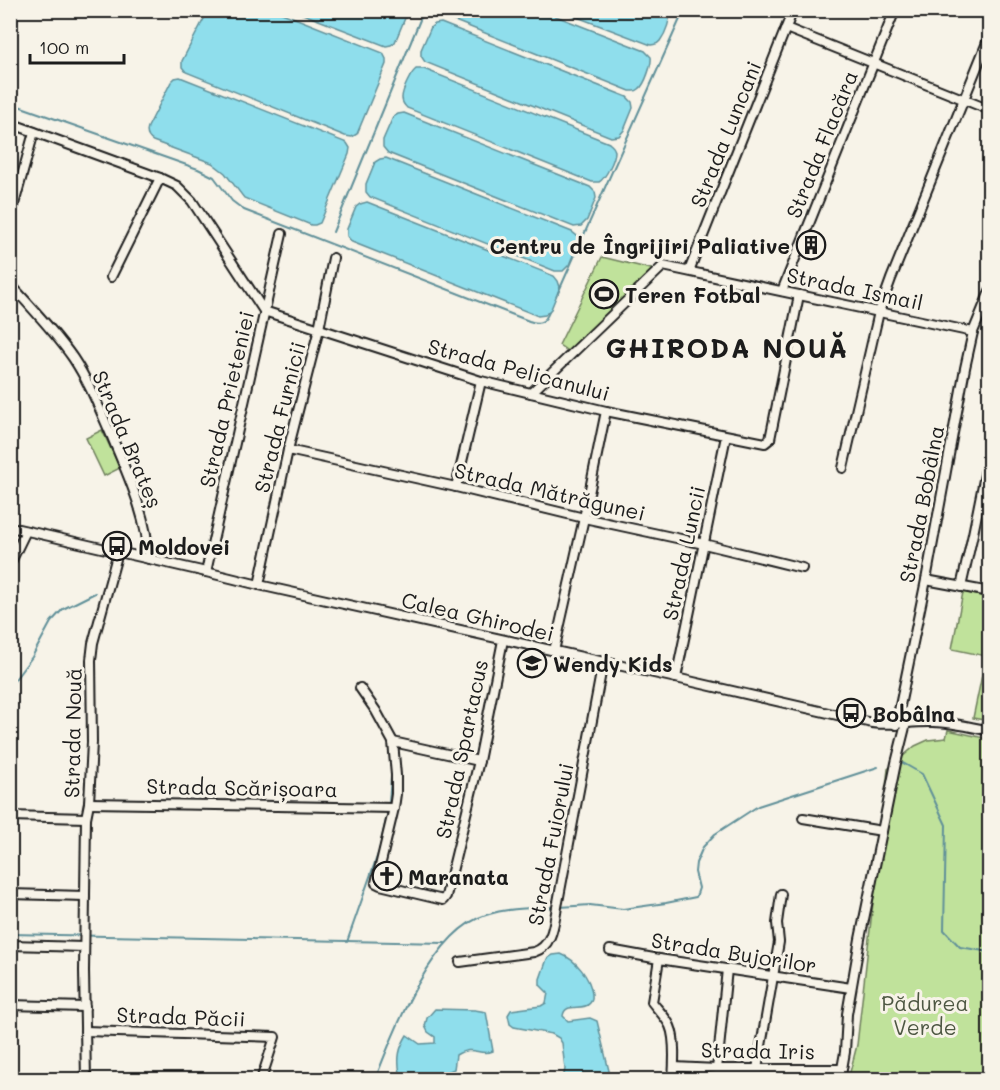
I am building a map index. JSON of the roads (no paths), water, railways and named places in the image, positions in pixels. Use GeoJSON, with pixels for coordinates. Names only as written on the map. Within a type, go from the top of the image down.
{"type":"FeatureCollection","features":[{"type":"Feature","properties":{"kind":"street","name":"Strada Luncani"},"geometry":{"type":"LineString","coordinates":[[689,271],[793,10]]}},
{"type":"Feature","properties":{"kind":"street","name":"Strada Flacăra"},"geometry":{"type":"LineString","coordinates":[[782,291],[895,10]]}},
{"type":"Feature","properties":{"kind":"street"},"geometry":{"type":"LineString","coordinates":[[786,28],[990,110]]}},
{"type":"Feature","properties":{"kind":"street"},"geometry":{"type":"LineString","coordinates":[[843,468],[879,312],[990,35]]}},
{"type":"Feature","properties":{"kind":"street"},"geometry":{"type":"LineString","coordinates":[[10,123],[177,186],[192,201],[264,311]]}},
{"type":"Feature","properties":{"kind":"street"},"geometry":{"type":"LineString","coordinates":[[10,219],[34,132]]}},
{"type":"Feature","properties":{"kind":"street"},"geometry":{"type":"LineString","coordinates":[[111,277],[160,178]]}},
{"type":"Feature","properties":{"kind":"street","name":"Strada Prieteniei"},"geometry":{"type":"LineString","coordinates":[[206,572],[282,234]]}},
{"type":"Feature","properties":{"kind":"street","name":"Strada Furnicii"},"geometry":{"type":"LineString","coordinates":[[259,585],[288,450],[319,329],[333,258]]}},
{"type":"Feature","properties":{"kind":"street","name":"Strada Ismail"},"geometry":{"type":"LineString","coordinates":[[531,393],[663,266],[973,332]]}},
{"type":"Feature","properties":{"kind":"street","name":"Strada Brateș"},"geometry":{"type":"LineString","coordinates":[[10,284],[65,347],[92,391],[136,497],[149,545],[149,559]]}},
{"type":"Feature","properties":{"kind":"street","name":"Strada Bobâlna"},"geometry":{"type":"LineString","coordinates":[[896,725],[973,332],[990,291]]}},
{"type":"Feature","properties":{"kind":"street","name":"Strada Pelicanului"},"geometry":{"type":"LineString","coordinates":[[264,311],[481,381],[606,411],[765,443],[770,440],[799,295]]}},
{"type":"Feature","properties":{"kind":"street"},"geometry":{"type":"LineString","coordinates":[[456,488],[481,381]]}},
{"type":"Feature","properties":{"kind":"street"},"geometry":{"type":"LineString","coordinates":[[554,651],[606,411]]}},
{"type":"Feature","properties":{"kind":"street","name":"Strada Luncii"},"geometry":{"type":"LineString","coordinates":[[676,678],[726,436]]}},
{"type":"Feature","properties":{"kind":"street","name":"Strada Mătrăgunei"},"geometry":{"type":"LineString","coordinates":[[288,450],[802,568]]}},
{"type":"Feature","properties":{"kind":"street"},"geometry":{"type":"LineString","coordinates":[[961,586],[990,450]]}},
{"type":"Feature","properties":{"kind":"street","name":"Calea Ghirodei"},"geometry":{"type":"LineString","coordinates":[[10,527],[872,723],[896,725],[945,722],[990,731]]}},
{"type":"Feature","properties":{"kind":"street"},"geometry":{"type":"LineString","coordinates":[[10,564],[26,531]]}},
{"type":"Feature","properties":{"kind":"street","name":"Strada Nouă"},"geometry":{"type":"LineString","coordinates":[[87,1080],[84,947],[86,818],[89,803],[92,742],[91,660],[93,643],[118,552]]}},
{"type":"Feature","properties":{"kind":"street"},"geometry":{"type":"LineString","coordinates":[[926,580],[990,592]]}},
{"type":"Feature","properties":{"kind":"street","name":"Strada Spartacus"},"geometry":{"type":"LineString","coordinates":[[394,808],[376,883],[443,900],[446,896],[479,761],[503,640]]}},
{"type":"Feature","properties":{"kind":"street","name":"Strada Fuiorului"},"geometry":{"type":"LineString","coordinates":[[460,962],[538,951],[549,940],[603,662]]}},
{"type":"Feature","properties":{"kind":"street"},"geometry":{"type":"LineString","coordinates":[[360,688],[393,742],[396,775],[394,808]]}},
{"type":"Feature","properties":{"kind":"street"},"geometry":{"type":"LineString","coordinates":[[840,1080],[851,988],[906,723]]}},
{"type":"Feature","properties":{"kind":"street"},"geometry":{"type":"LineString","coordinates":[[393,742],[479,761]]}},
{"type":"Feature","properties":{"kind":"street","name":"Strada Scărișoara"},"geometry":{"type":"LineString","coordinates":[[89,803],[394,808]]}},
{"type":"Feature","properties":{"kind":"street"},"geometry":{"type":"LineString","coordinates":[[10,816],[86,818]]}},
{"type":"Feature","properties":{"kind":"street"},"geometry":{"type":"LineString","coordinates":[[804,818],[882,831]]}},
{"type":"Feature","properties":{"kind":"street"},"geometry":{"type":"LineString","coordinates":[[10,894],[85,896]]}},
{"type":"Feature","properties":{"kind":"street"},"geometry":{"type":"LineString","coordinates":[[757,1069],[779,942],[777,923],[781,894]]}},
{"type":"Feature","properties":{"kind":"street"},"geometry":{"type":"LineString","coordinates":[[10,945],[84,947]]}},
{"type":"Feature","properties":{"kind":"street","name":"Strada Bujorilor"},"geometry":{"type":"LineString","coordinates":[[610,950],[851,988]]}},
{"type":"Feature","properties":{"kind":"street"},"geometry":{"type":"LineString","coordinates":[[658,959],[652,1002],[670,1027],[673,1038],[673,1080]]}},
{"type":"Feature","properties":{"kind":"street"},"geometry":{"type":"LineString","coordinates":[[717,1069],[727,969]]}},
{"type":"Feature","properties":{"kind":"street"},"geometry":{"type":"LineString","coordinates":[[10,1005],[85,1007]]}},
{"type":"Feature","properties":{"kind":"street","name":"Strada Păcii"},"geometry":{"type":"LineString","coordinates":[[86,1031],[275,1036],[261,1080]]}},
{"type":"Feature","properties":{"kind":"street","name":"Strada Iris"},"geometry":{"type":"LineString","coordinates":[[674,1067],[842,1069]]}},
{"type":"Feature","properties":{"kind":"water"},"geometry":{"type":"Polygon","coordinates":[[[669,10],[669,22],[664,34],[658,43],[651,45],[561,11],[669,10]]]}},
{"type":"Feature","properties":{"kind":"water"},"geometry":{"type":"Polygon","coordinates":[[[208,11],[277,11],[383,53],[386,64],[357,134],[352,137],[345,136],[186,72],[182,67],[182,61],[208,11]]]}},
{"type":"Feature","properties":{"kind":"water"},"geometry":{"type":"Polygon","coordinates":[[[295,11],[408,11],[395,42],[386,46],[295,11]]]}},
{"type":"Feature","properties":{"kind":"water"},"geometry":{"type":"Polygon","coordinates":[[[439,11],[543,11],[645,51],[651,57],[646,79],[637,91],[630,91],[445,17],[439,11]]]}},
{"type":"Feature","properties":{"kind":"water"},"geometry":{"type":"Polygon","coordinates":[[[441,23],[627,97],[632,102],[633,108],[624,130],[619,136],[611,137],[425,62],[421,56],[421,50],[431,27],[441,23]]]}},
{"type":"Feature","properties":{"kind":"water"},"geometry":{"type":"Polygon","coordinates":[[[416,69],[424,69],[609,143],[615,151],[610,168],[599,182],[592,182],[407,108],[403,103],[402,95],[416,69]]]}},
{"type":"Feature","properties":{"kind":"water"},"geometry":{"type":"Polygon","coordinates":[[[180,77],[347,143],[350,148],[349,154],[320,223],[311,225],[244,198],[225,173],[212,163],[150,138],[147,133],[148,127],[171,82],[180,77]]]}},
{"type":"Feature","properties":{"kind":"water"},"geometry":{"type":"Polygon","coordinates":[[[404,113],[590,187],[595,192],[596,198],[587,220],[581,226],[574,227],[388,153],[383,147],[383,140],[393,117],[404,113]]]}},
{"type":"Feature","properties":{"kind":"water"},"geometry":{"type":"Polygon","coordinates":[[[386,158],[572,232],[577,236],[578,243],[569,265],[563,271],[555,271],[370,197],[366,192],[366,184],[375,162],[386,158]]]}},
{"type":"Feature","properties":{"kind":"water"},"geometry":{"type":"Polygon","coordinates":[[[367,202],[554,276],[560,287],[551,309],[545,315],[538,316],[352,242],[347,236],[347,229],[356,207],[367,202]]]}},
{"type":"Feature","properties":{"kind":"water"},"geometry":{"type":"Polygon","coordinates":[[[561,954],[572,960],[581,970],[591,988],[592,998],[587,1006],[567,1009],[563,1016],[568,1021],[590,1018],[597,1021],[611,1079],[563,1079],[565,1069],[562,1043],[559,1038],[552,1034],[514,1027],[510,1024],[508,1015],[511,1010],[541,1006],[546,1003],[548,993],[540,985],[540,979],[547,959],[561,954]]]}},
{"type":"Feature","properties":{"kind":"water"},"geometry":{"type":"Polygon","coordinates":[[[435,1009],[486,1012],[493,1051],[484,1053],[471,1050],[456,1055],[454,1069],[447,1072],[443,1079],[409,1079],[400,1073],[399,1053],[402,1044],[407,1035],[420,1044],[435,1043],[435,1037],[428,1032],[425,1026],[427,1018],[435,1009]]]}},
{"type":"Feature","properties":{"kind":"waterway"},"geometry":{"type":"LineString","coordinates":[[333,232],[424,10]]}},
{"type":"Feature","properties":{"kind":"waterway"},"geometry":{"type":"LineString","coordinates":[[558,293],[684,10]]}},
{"type":"Feature","properties":{"kind":"waterway"},"geometry":{"type":"LineString","coordinates":[[10,103],[198,169],[214,177],[232,201],[244,210],[529,321],[542,322],[549,312]]}},
{"type":"Feature","properties":{"kind":"waterway"},"geometry":{"type":"LineString","coordinates":[[10,686],[32,657],[51,622],[63,609],[95,593]]}},
{"type":"Feature","properties":{"kind":"waterway"},"geometry":{"type":"LineString","coordinates":[[903,763],[922,774],[946,825],[944,930],[960,947],[990,952]]}},
{"type":"Feature","properties":{"kind":"waterway"},"geometry":{"type":"LineString","coordinates":[[560,907],[590,905],[623,909],[696,897],[699,888],[695,872],[696,863],[703,847],[715,834],[758,806],[878,767]]}},
{"type":"Feature","properties":{"kind":"waterway"},"geometry":{"type":"LineString","coordinates":[[389,803],[391,777]]}},
{"type":"Feature","properties":{"kind":"waterway"},"geometry":{"type":"LineString","coordinates":[[347,942],[379,851],[388,811]]}},
{"type":"Feature","properties":{"kind":"waterway"},"geometry":{"type":"LineString","coordinates":[[375,1080],[417,985],[432,961],[449,941],[467,925],[486,915],[511,910],[555,907]]}},
{"type":"Feature","properties":{"kind":"waterway"},"geometry":{"type":"LineString","coordinates":[[10,934],[445,943]]}},
{"type":"Feature","properties":{"kind":"place","name":"Centru de Îngrijiri Paliative"},"geometry":{"type":"Point","coordinates":[811,245]}},
{"type":"Feature","properties":{"kind":"place","name":"Teren Fotbal"},"geometry":{"type":"Point","coordinates":[604,294]}},
{"type":"Feature","properties":{"kind":"place","name":"Moldovei"},"geometry":{"type":"Point","coordinates":[117,546]}},
{"type":"Feature","properties":{"kind":"place","name":"Wendy Kids"},"geometry":{"type":"Point","coordinates":[532,663]}},
{"type":"Feature","properties":{"kind":"place","name":"Bobâlna"},"geometry":{"type":"Point","coordinates":[851,713]}},
{"type":"Feature","properties":{"kind":"place","name":"Maranata"},"geometry":{"type":"Point","coordinates":[387,876]}},
{"type":"Feature","properties":{"kind":"district","name":"GHIRODA NOUĂ"},"geometry":{"type":"Point","coordinates":[727,347]}},
{"type":"Feature","properties":{"kind":"park label","name":"Pădurea Verde"},"geometry":{"type":"Point","coordinates":[925,1014]}}]}
